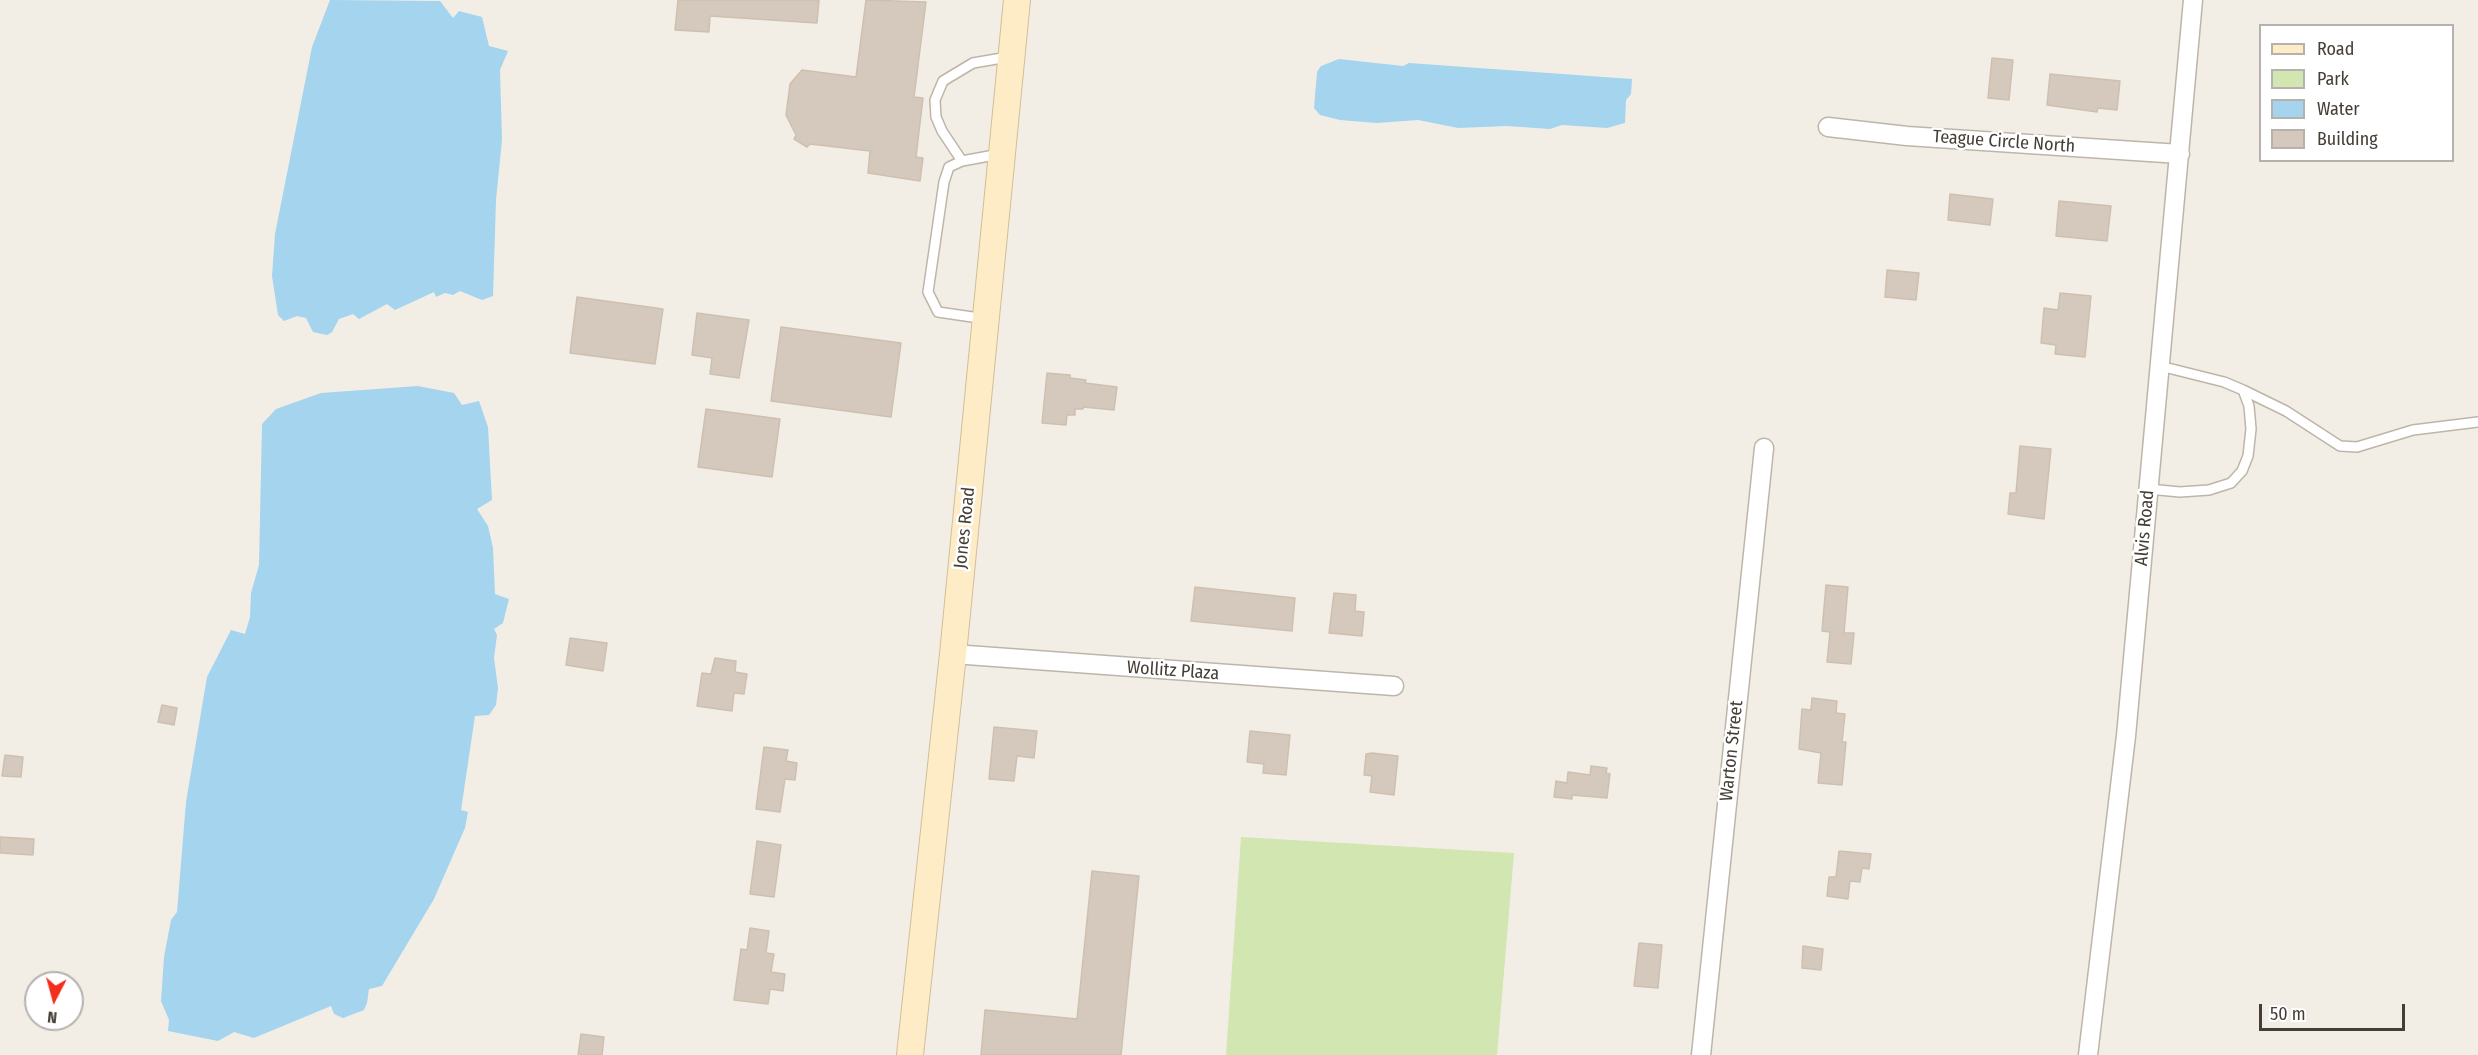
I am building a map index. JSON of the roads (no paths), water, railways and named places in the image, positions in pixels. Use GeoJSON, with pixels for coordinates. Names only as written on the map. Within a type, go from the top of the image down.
{"type":"FeatureCollection","features":[{"type":"Feature","properties":{"kind":"street","name":"Jones Road"},"geometry":{"type":"LineString","coordinates":[[910,1055],[953,654],[1017,0]]}},
{"type":"Feature","properties":{"kind":"street","name":"Alvis Road"},"geometry":{"type":"LineString","coordinates":[[2088,1055],[2124,748],[2193,0]]}},
{"type":"Feature","properties":{"kind":"street","name":"Teague Circle North"},"geometry":{"type":"LineString","coordinates":[[1828,127],[1906,136],[2180,154]]}},
{"type":"Feature","properties":{"kind":"street","name":"Warton Street"},"geometry":{"type":"LineString","coordinates":[[1701,1055],[1764,448]]}},
{"type":"Feature","properties":{"kind":"street","name":"Wollitz Plaza"},"geometry":{"type":"LineString","coordinates":[[953,654],[1394,686]]}},
{"type":"Feature","properties":{"kind":"lane"},"geometry":{"type":"LineString","coordinates":[[962,161],[942,131],[936,117],[934,100],[943,81],[973,63],[1012,56]]}},
{"type":"Feature","properties":{"kind":"lane"},"geometry":{"type":"LineString","coordinates":[[986,320],[938,312],[928,292],[944,182],[949,167],[962,161],[1002,153]]}},
{"type":"Feature","properties":{"kind":"lane"},"geometry":{"type":"LineString","coordinates":[[2160,366],[2224,382],[2243,390],[2286,411],[2340,446],[2357,447],[2413,430],[2478,422]]}},
{"type":"Feature","properties":{"kind":"lane"},"geometry":{"type":"LineString","coordinates":[[2148,489],[2199,491],[2231,483],[2242,471],[2248,456],[2251,429],[2249,406],[2243,390]]}},
{"type":"Feature","properties":{"kind":"water"},"geometry":{"type":"Polygon","coordinates":[[[330,0],[440,1],[453,18],[459,11],[482,17],[489,46],[508,51],[500,70],[502,140],[496,200],[493,296],[482,300],[460,291],[453,295],[445,293],[436,297],[434,292],[395,310],[387,304],[359,319],[353,314],[339,319],[332,332],[327,335],[313,332],[306,318],[297,316],[284,321],[278,315],[272,276],[275,234],[312,47],[330,0]]]}},
{"type":"Feature","properties":{"kind":"water"},"geometry":{"type":"Polygon","coordinates":[[[1339,59],[1403,66],[1409,63],[1632,79],[1631,94],[1626,100],[1625,123],[1607,128],[1562,125],[1550,129],[1507,126],[1458,128],[1418,120],[1377,123],[1340,120],[1320,115],[1314,108],[1317,72],[1321,66],[1339,59]]]}},
{"type":"Feature","properties":{"kind":"water"},"geometry":{"type":"Polygon","coordinates":[[[418,386],[454,393],[462,405],[479,401],[488,427],[492,500],[477,509],[488,526],[493,548],[495,594],[509,599],[503,623],[494,629],[497,635],[494,658],[498,688],[496,705],[489,715],[475,716],[461,810],[468,812],[465,828],[434,899],[382,986],[369,989],[364,1010],[343,1018],[334,1014],[331,1006],[254,1038],[234,1032],[218,1041],[168,1031],[169,1020],[161,1001],[164,957],[171,920],[177,912],[186,802],[207,677],[231,630],[245,634],[250,617],[251,593],[259,565],[262,424],[276,409],[321,393],[418,386]]]}}]}
